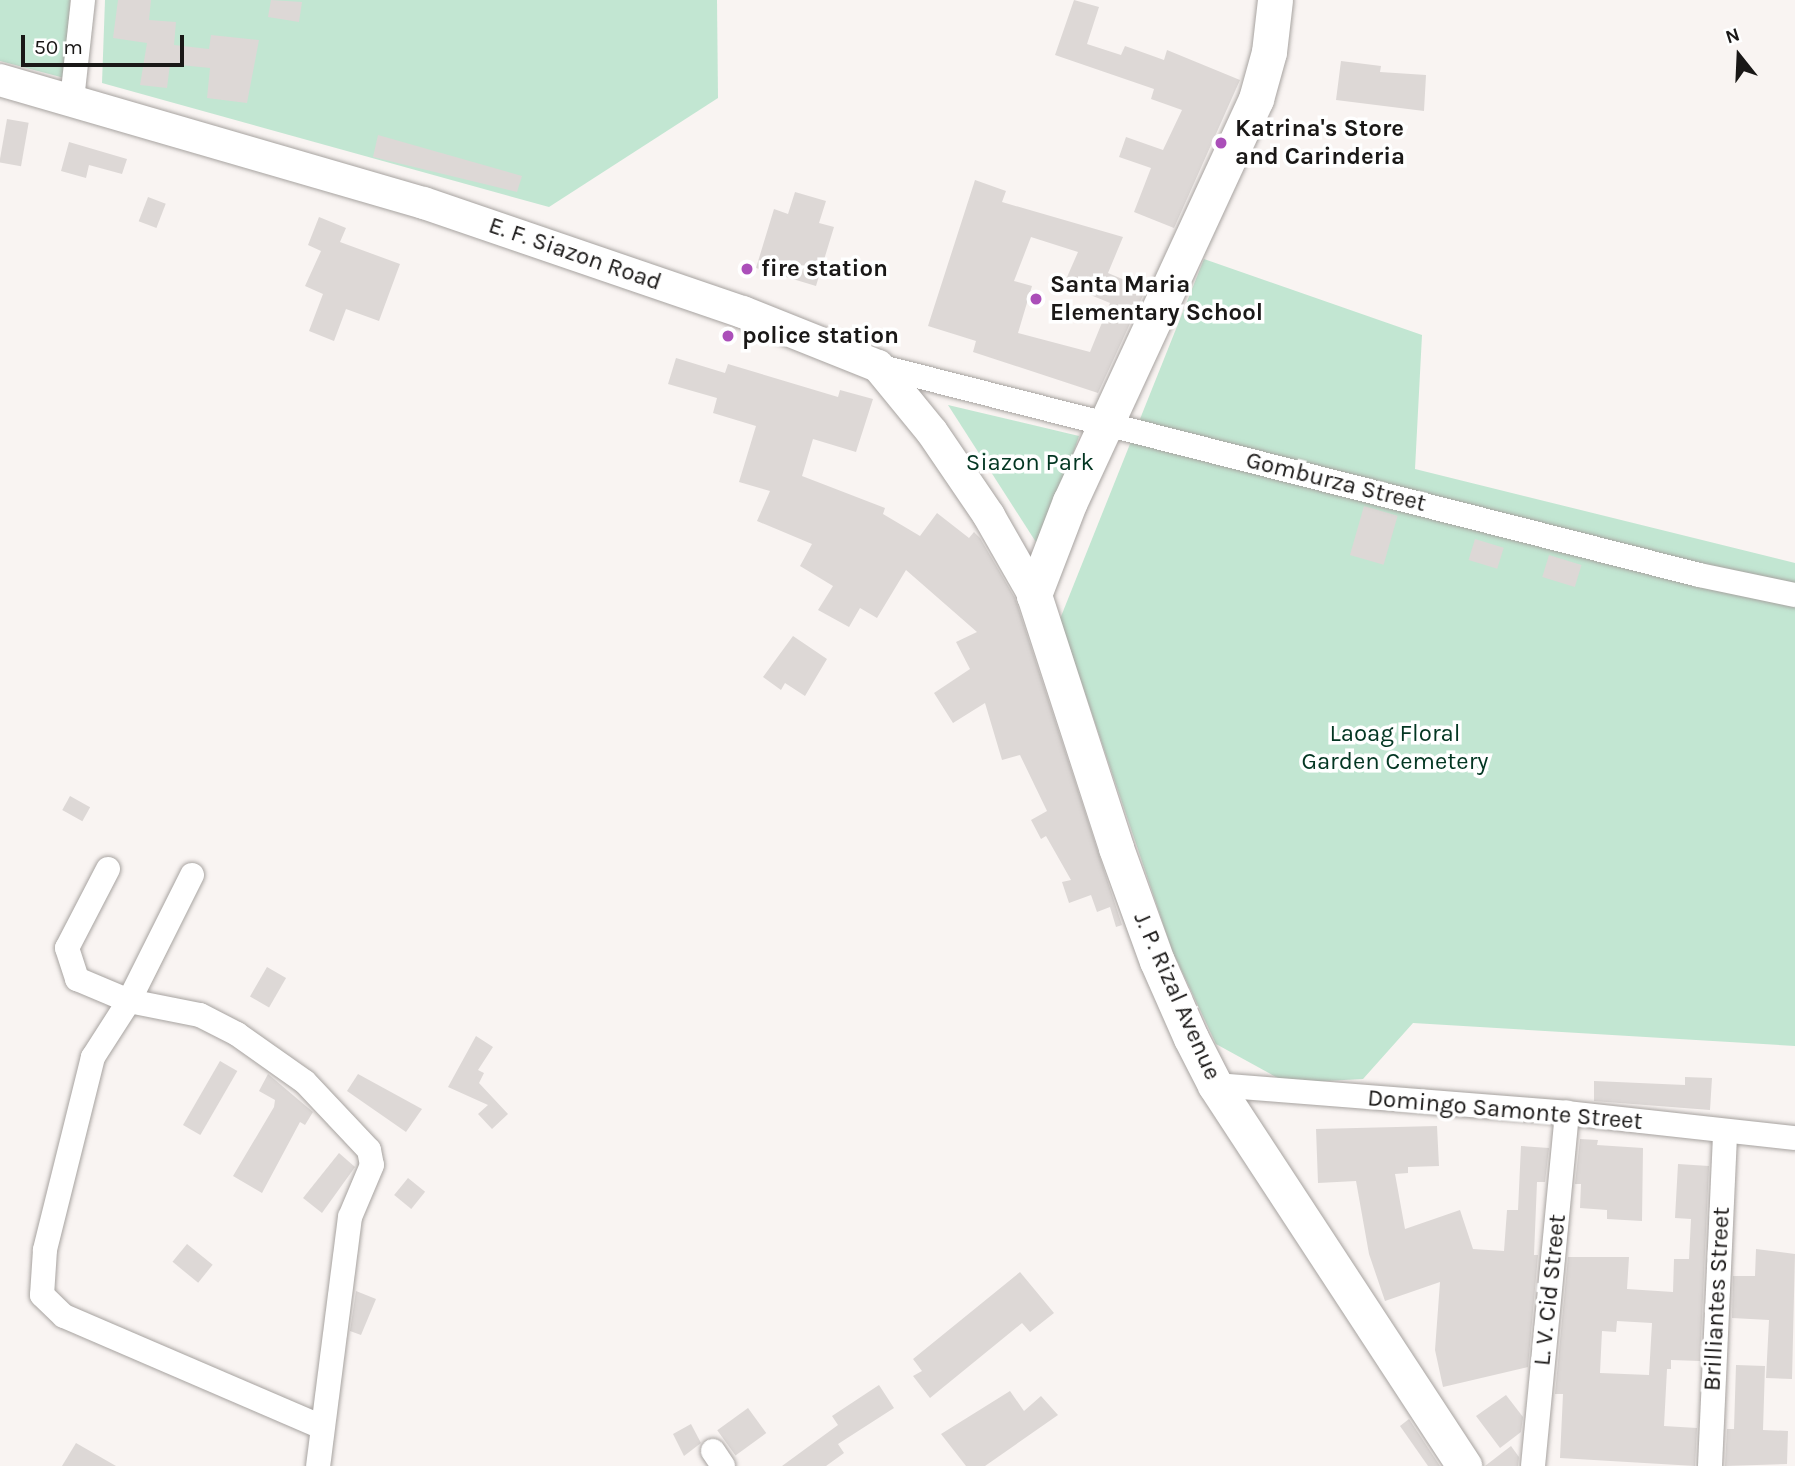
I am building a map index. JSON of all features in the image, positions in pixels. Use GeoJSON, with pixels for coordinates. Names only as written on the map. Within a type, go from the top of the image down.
{"type":"FeatureCollection","features":[{"type":"Feature","properties":{"kind":"main road"},"geometry":{"type":"LineString","coordinates":[[1034,595],[1107,424],[1256,99],[1269,52],[1276,0]]}},
{"type":"Feature","properties":{"kind":"main road","name":"J. P. Rizal Avenue"},"geometry":{"type":"LineString","coordinates":[[1034,595],[1157,961],[1215,1085],[1464,1466]]}},
{"type":"Feature","properties":{"kind":"street"},"geometry":{"type":"LineString","coordinates":[[72,100],[83,0]]}},
{"type":"Feature","properties":{"kind":"street","name":"E. F. Siazon Road"},"geometry":{"type":"LineString","coordinates":[[0,80],[424,202],[766,321],[878,366]]}},
{"type":"Feature","properties":{"kind":"street"},"geometry":{"type":"LineString","coordinates":[[878,366],[982,505],[1034,595]]}},
{"type":"Feature","properties":{"kind":"street","name":"Gomburza Street"},"geometry":{"type":"LineString","coordinates":[[878,366],[1699,575],[1795,595]]}},
{"type":"Feature","properties":{"kind":"street"},"geometry":{"type":"LineString","coordinates":[[108,869],[66,948],[69,964],[78,979],[129,1001],[200,1015],[237,1034],[305,1082],[369,1150],[372,1165],[350,1217],[318,1466]]}},
{"type":"Feature","properties":{"kind":"street"},"geometry":{"type":"LineString","coordinates":[[192,875],[129,1001],[93,1057],[45,1250],[42,1295],[64,1316],[322,1427]]}},
{"type":"Feature","properties":{"kind":"street","name":"Domingo Samonte Street"},"geometry":{"type":"LineString","coordinates":[[1215,1085],[1567,1113],[1795,1138]]}},
{"type":"Feature","properties":{"kind":"street","name":"L. V. Cid Street"},"geometry":{"type":"LineString","coordinates":[[1533,1466],[1567,1113]]}},
{"type":"Feature","properties":{"kind":"street","name":"Brilliantes Street"},"geometry":{"type":"LineString","coordinates":[[1710,1466],[1725,1131]]}},
{"type":"Feature","properties":{"kind":"green space"},"geometry":{"type":"Polygon","coordinates":[[[0,0],[70,0],[68,79],[0,61],[0,0]]]}},
{"type":"Feature","properties":{"kind":"green space"},"geometry":{"type":"Polygon","coordinates":[[[105,0],[717,0],[718,98],[549,207],[102,83],[105,0]]]}},
{"type":"Feature","properties":{"kind":"green space","name":"Laoag Floral Garden Cemetery"},"geometry":{"type":"Polygon","coordinates":[[[1204,259],[1422,335],[1415,469],[1795,563],[1795,1046],[1413,1023],[1363,1079],[1287,1083],[1216,1044],[1172,950],[1060,619],[1204,259]]]}},
{"type":"Feature","properties":{"kind":"green space","name":"Siazon Park"},"geometry":{"type":"Polygon","coordinates":[[[948,405],[1079,436],[1041,550],[948,405]]]}},
{"type":"Feature","properties":{"kind":"building"},"geometry":{"type":"Polygon","coordinates":[[[118,0],[151,0],[149,20],[176,22],[174,45],[209,49],[211,35],[259,40],[247,103],[207,98],[210,68],[170,64],[167,88],[140,85],[147,43],[113,38],[118,0]]]}},
{"type":"Feature","properties":{"kind":"building"},"geometry":{"type":"Polygon","coordinates":[[[271,0],[302,2],[299,22],[268,17],[271,0]]]}},
{"type":"Feature","properties":{"kind":"building"},"geometry":{"type":"Polygon","coordinates":[[[1074,0],[1099,7],[1087,44],[1121,55],[1125,46],[1164,60],[1167,50],[1240,80],[1174,228],[1134,212],[1151,168],[1119,157],[1126,137],[1163,150],[1182,110],[1151,99],[1154,89],[1055,55],[1074,0]]]}},
{"type":"Feature","properties":{"kind":"building"},"geometry":{"type":"Polygon","coordinates":[[[1341,61],[1381,66],[1380,72],[1426,75],[1424,111],[1336,100],[1341,61]]]}},
{"type":"Feature","properties":{"kind":"building"},"geometry":{"type":"Polygon","coordinates":[[[7,119],[29,123],[21,166],[0,162],[7,119]]]}},
{"type":"Feature","properties":{"kind":"building"},"geometry":{"type":"Polygon","coordinates":[[[378,135],[522,176],[517,192],[373,157],[378,135]]]}},
{"type":"Feature","properties":{"kind":"building"},"geometry":{"type":"Polygon","coordinates":[[[69,142],[127,159],[122,174],[89,165],[86,178],[61,171],[69,142]]]}},
{"type":"Feature","properties":{"kind":"building","name":"Santa Maria Elementary School"},"geometry":{"type":"Polygon","coordinates":[[[975,180],[1006,191],[1002,202],[1123,237],[1108,273],[1146,289],[1098,393],[973,352],[976,341],[928,326],[975,180]],[[1031,237],[1014,281],[1032,286],[1018,333],[1090,352],[1110,303],[1064,284],[1078,252],[1031,237]]]}},
{"type":"Feature","properties":{"kind":"building"},"geometry":{"type":"Polygon","coordinates":[[[795,192],[826,201],[819,223],[834,227],[816,286],[756,268],[774,209],[788,214],[795,192]]]}},
{"type":"Feature","properties":{"kind":"building"},"geometry":{"type":"Polygon","coordinates":[[[148,197],[166,204],[156,228],[139,221],[148,197]]]}},
{"type":"Feature","properties":{"kind":"building"},"geometry":{"type":"Polygon","coordinates":[[[319,217],[346,228],[340,242],[400,264],[379,321],[346,309],[334,341],[309,331],[323,294],[305,286],[321,251],[308,245],[319,217]]]}},
{"type":"Feature","properties":{"kind":"building"},"geometry":{"type":"Polygon","coordinates":[[[676,358],[725,373],[728,364],[838,397],[840,390],[873,399],[856,452],[813,439],[802,476],[885,508],[883,514],[920,536],[937,513],[969,538],[974,532],[980,538],[1015,598],[1122,925],[1116,927],[1110,907],[1097,912],[1091,895],[1069,903],[1062,882],[1071,880],[1046,836],[1041,839],[1031,820],[1047,811],[1020,755],[1002,760],[985,703],[953,723],[934,693],[970,669],[956,642],[977,632],[906,570],[877,618],[860,608],[849,627],[818,610],[833,586],[800,566],[812,544],[757,521],[770,491],[739,482],[756,426],[713,413],[717,398],[668,384],[676,358]]]}},
{"type":"Feature","properties":{"kind":"building"},"geometry":{"type":"Polygon","coordinates":[[[1364,506],[1398,516],[1384,565],[1350,555],[1364,506]]]}},
{"type":"Feature","properties":{"kind":"building"},"geometry":{"type":"Polygon","coordinates":[[[1475,539],[1504,548],[1497,569],[1469,560],[1475,539]]]}},
{"type":"Feature","properties":{"kind":"building"},"geometry":{"type":"Polygon","coordinates":[[[1549,555],[1582,565],[1575,587],[1542,577],[1549,555]]]}},
{"type":"Feature","properties":{"kind":"building"},"geometry":{"type":"Polygon","coordinates":[[[793,636],[827,659],[805,696],[785,683],[781,690],[763,677],[793,636]]]}},
{"type":"Feature","properties":{"kind":"building"},"geometry":{"type":"Polygon","coordinates":[[[70,796],[90,807],[82,821],[62,810],[70,796]]]}},
{"type":"Feature","properties":{"kind":"building"},"geometry":{"type":"Polygon","coordinates":[[[267,967],[286,978],[269,1007],[250,996],[267,967]]]}},
{"type":"Feature","properties":{"kind":"building"},"geometry":{"type":"Polygon","coordinates":[[[476,1036],[493,1047],[478,1070],[484,1073],[479,1083],[508,1114],[492,1129],[478,1114],[488,1105],[448,1087],[476,1036]]]}},
{"type":"Feature","properties":{"kind":"building"},"geometry":{"type":"Polygon","coordinates":[[[220,1061],[237,1071],[200,1135],[183,1125],[220,1061]]]}},
{"type":"Feature","properties":{"kind":"building"},"geometry":{"type":"Polygon","coordinates":[[[268,1074],[313,1112],[305,1125],[300,1122],[262,1193],[233,1176],[274,1107],[275,1100],[259,1091],[268,1074]]]}},
{"type":"Feature","properties":{"kind":"building"},"geometry":{"type":"Polygon","coordinates":[[[358,1074],[422,1109],[406,1132],[347,1091],[358,1074]]]}},
{"type":"Feature","properties":{"kind":"building"},"geometry":{"type":"Polygon","coordinates":[[[1685,1077],[1712,1078],[1710,1110],[1594,1101],[1594,1081],[1685,1085],[1685,1077]]]}},
{"type":"Feature","properties":{"kind":"building"},"geometry":{"type":"Polygon","coordinates":[[[1437,1126],[1439,1166],[1408,1167],[1408,1173],[1395,1174],[1405,1229],[1460,1210],[1473,1249],[1504,1251],[1507,1210],[1518,1210],[1521,1146],[1549,1148],[1545,1182],[1537,1182],[1534,1255],[1538,1255],[1528,1367],[1443,1387],[1435,1350],[1440,1282],[1385,1301],[1369,1254],[1356,1181],[1318,1183],[1316,1129],[1437,1126]]]}},
{"type":"Feature","properties":{"kind":"building"},"geometry":{"type":"Polygon","coordinates":[[[1580,1139],[1598,1140],[1597,1145],[1643,1148],[1642,1221],[1607,1219],[1607,1210],[1580,1208],[1581,1184],[1575,1184],[1580,1139]]]}},
{"type":"Feature","properties":{"kind":"building"},"geometry":{"type":"Polygon","coordinates":[[[339,1153],[355,1167],[322,1213],[303,1198],[339,1153]]]}},
{"type":"Feature","properties":{"kind":"building"},"geometry":{"type":"Polygon","coordinates":[[[1678,1164],[1709,1166],[1700,1361],[1671,1360],[1671,1369],[1667,1369],[1664,1426],[1697,1428],[1695,1466],[1560,1458],[1563,1394],[1555,1394],[1568,1257],[1629,1257],[1627,1289],[1673,1292],[1674,1259],[1689,1259],[1691,1219],[1675,1218],[1678,1164]],[[1617,1321],[1616,1332],[1602,1331],[1600,1373],[1649,1375],[1652,1323],[1617,1321]]]}},
{"type":"Feature","properties":{"kind":"building"},"geometry":{"type":"Polygon","coordinates":[[[408,1178],[425,1192],[411,1209],[394,1195],[408,1178]]]}},
{"type":"Feature","properties":{"kind":"building"},"geometry":{"type":"Polygon","coordinates":[[[187,1244],[213,1265],[198,1283],[173,1262],[187,1244]]]}},
{"type":"Feature","properties":{"kind":"building"},"geometry":{"type":"Polygon","coordinates":[[[1756,1249],[1795,1254],[1792,1379],[1766,1378],[1769,1320],[1732,1318],[1733,1276],[1755,1276],[1756,1249]]]}},
{"type":"Feature","properties":{"kind":"building"},"geometry":{"type":"Polygon","coordinates":[[[1020,1272],[1054,1313],[1030,1332],[1022,1323],[930,1398],[913,1376],[922,1371],[913,1359],[1020,1272]]]}},
{"type":"Feature","properties":{"kind":"building"},"geometry":{"type":"Polygon","coordinates":[[[356,1291],[376,1299],[361,1335],[350,1331],[356,1291]]]}},
{"type":"Feature","properties":{"kind":"building"},"geometry":{"type":"Polygon","coordinates":[[[1736,1365],[1765,1366],[1763,1430],[1788,1431],[1787,1464],[1725,1466],[1727,1429],[1734,1429],[1736,1365]]]}},
{"type":"Feature","properties":{"kind":"building"},"geometry":{"type":"Polygon","coordinates":[[[879,1385],[894,1408],[838,1444],[844,1453],[826,1466],[782,1466],[838,1425],[832,1416],[879,1385]]]}},
{"type":"Feature","properties":{"kind":"building"},"geometry":{"type":"Polygon","coordinates":[[[1010,1391],[1024,1411],[1041,1396],[1058,1415],[985,1466],[966,1466],[941,1434],[1010,1391]]]}},
{"type":"Feature","properties":{"kind":"building"},"geometry":{"type":"Polygon","coordinates":[[[1506,1395],[1523,1417],[1521,1432],[1500,1448],[1476,1416],[1506,1395]]]}},
{"type":"Feature","properties":{"kind":"building"},"geometry":{"type":"Polygon","coordinates":[[[748,1408],[766,1433],[735,1455],[717,1430],[748,1408]]]}},
{"type":"Feature","properties":{"kind":"building"},"geometry":{"type":"Polygon","coordinates":[[[1409,1419],[1440,1466],[1428,1466],[1400,1426],[1409,1419]]]}},
{"type":"Feature","properties":{"kind":"building"},"geometry":{"type":"Polygon","coordinates":[[[691,1424],[701,1443],[684,1456],[673,1434],[691,1424]]]}},
{"type":"Feature","properties":{"kind":"building"},"geometry":{"type":"Polygon","coordinates":[[[76,1443],[116,1466],[62,1466],[76,1443]]]}},
{"type":"Feature","properties":{"kind":"building"},"geometry":{"type":"Polygon","coordinates":[[[1511,1446],[1519,1457],[1518,1466],[1485,1466],[1511,1446]]]}},
{"type":"Feature","properties":{"kind":"place","name":"Katrina's Store and Carinderia"},"geometry":{"type":"Point","coordinates":[1221,143]}},
{"type":"Feature","properties":{"kind":"place","name":"fire station"},"geometry":{"type":"Point","coordinates":[747,269]}},
{"type":"Feature","properties":{"kind":"place","name":"Santa Maria Elementary School"},"geometry":{"type":"Point","coordinates":[1036,299]}},
{"type":"Feature","properties":{"kind":"place","name":"police station"},"geometry":{"type":"Point","coordinates":[728,336]}}]}
